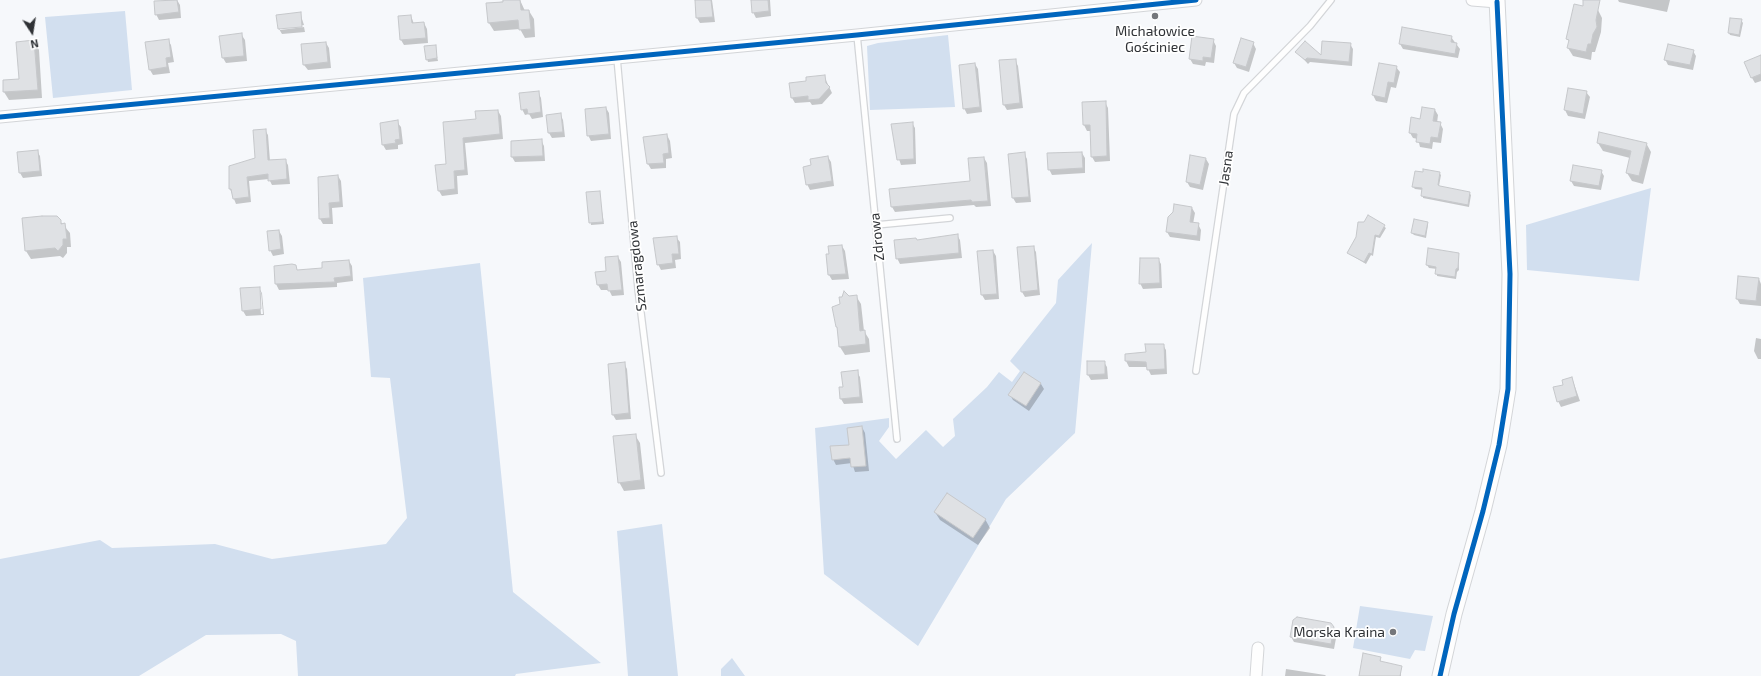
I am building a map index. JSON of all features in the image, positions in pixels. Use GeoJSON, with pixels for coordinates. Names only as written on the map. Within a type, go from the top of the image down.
{"type":"FeatureCollection","features":[{"type":"Feature","properties":{"kind":"street"},"geometry":{"type":"LineString","coordinates":[[0,117],[857,35],[1196,0]]}},
{"type":"Feature","properties":{"kind":"street"},"geometry":{"type":"LineString","coordinates":[[1440,676],[1454,614],[1483,511],[1499,445],[1508,389],[1510,274],[1497,1],[1472,0]]}},
{"type":"Feature","properties":{"kind":"street"},"geometry":{"type":"LineString","coordinates":[[1256,676],[1258,648]]}},
{"type":"Feature","properties":{"kind":"lane","name":"Jasna"},"geometry":{"type":"LineString","coordinates":[[1196,371],[1234,114],[1244,94],[1310,26],[1331,0]]}},
{"type":"Feature","properties":{"kind":"lane","name":"Zdrowa"},"geometry":{"type":"LineString","coordinates":[[857,35],[897,439]]}},
{"type":"Feature","properties":{"kind":"lane","name":"Szmaragdowa"},"geometry":{"type":"LineString","coordinates":[[617,58],[638,288],[661,473]]}},
{"type":"Feature","properties":{"kind":"lane"},"geometry":{"type":"LineString","coordinates":[[876,225],[950,218]]}},
{"type":"Feature","properties":{"kind":"shaded area"},"geometry":{"type":"Polygon","coordinates":[[[125,11],[132,90],[53,98],[45,17],[125,11]]]}},
{"type":"Feature","properties":{"kind":"shaded area"},"geometry":{"type":"Polygon","coordinates":[[[948,35],[955,107],[870,110],[867,46],[878,43],[948,35]]]}},
{"type":"Feature","properties":{"kind":"shaded area"},"geometry":{"type":"Polygon","coordinates":[[[1651,188],[1639,281],[1527,270],[1526,225],[1651,188]]]}},
{"type":"Feature","properties":{"kind":"shaded area"},"geometry":{"type":"Polygon","coordinates":[[[1092,243],[1075,433],[1006,499],[918,646],[824,574],[815,428],[889,418],[889,427],[879,441],[896,459],[926,430],[943,447],[955,436],[953,419],[987,387],[999,372],[1012,382],[1020,371],[1010,361],[1056,303],[1058,280],[1092,243]]]}},
{"type":"Feature","properties":{"kind":"shaded area"},"geometry":{"type":"Polygon","coordinates":[[[480,263],[513,592],[601,663],[516,674],[515,676],[298,676],[296,641],[281,634],[206,635],[139,676],[0,676],[0,559],[100,540],[112,548],[215,544],[272,559],[386,544],[407,518],[390,378],[371,377],[363,278],[480,263]]]}},
{"type":"Feature","properties":{"kind":"shaded area"},"geometry":{"type":"Polygon","coordinates":[[[662,524],[678,676],[628,676],[617,531],[662,524]]]}},
{"type":"Feature","properties":{"kind":"shaded area","name":"Morska Kraina"},"geometry":{"type":"Polygon","coordinates":[[[1360,606],[1433,616],[1425,651],[1415,650],[1410,659],[1353,648],[1360,606]]]}},
{"type":"Feature","properties":{"kind":"shaded area"},"geometry":{"type":"Polygon","coordinates":[[[732,658],[745,676],[721,676],[721,669],[732,658]]]}},
{"type":"Feature","properties":{"kind":"building"},"geometry":{"type":"Polygon","coordinates":[[[177,0],[179,12],[155,15],[154,1],[177,0]]]}},
{"type":"Feature","properties":{"kind":"building"},"geometry":{"type":"Polygon","coordinates":[[[503,0],[520,0],[521,10],[529,10],[531,29],[519,30],[518,20],[488,23],[486,3],[503,2],[503,0]]]}},
{"type":"Feature","properties":{"kind":"building"},"geometry":{"type":"Polygon","coordinates":[[[695,0],[711,0],[713,17],[696,18],[695,0]]]}},
{"type":"Feature","properties":{"kind":"building"},"geometry":{"type":"Polygon","coordinates":[[[751,0],[768,0],[769,11],[752,13],[751,0]]]}},
{"type":"Feature","properties":{"kind":"building"},"geometry":{"type":"Polygon","coordinates":[[[1583,0],[1600,0],[1596,20],[1597,27],[1593,34],[1591,44],[1588,44],[1586,52],[1567,48],[1569,40],[1566,39],[1574,4],[1583,6],[1583,0]]]}},
{"type":"Feature","properties":{"kind":"building"},"geometry":{"type":"Polygon","coordinates":[[[301,12],[302,27],[278,29],[276,15],[301,12]]]}},
{"type":"Feature","properties":{"kind":"building"},"geometry":{"type":"Polygon","coordinates":[[[411,15],[412,23],[424,22],[426,38],[400,40],[398,16],[411,15]]]}},
{"type":"Feature","properties":{"kind":"building"},"geometry":{"type":"Polygon","coordinates":[[[1730,18],[1742,19],[1739,35],[1728,33],[1730,18]]]}},
{"type":"Feature","properties":{"kind":"building"},"geometry":{"type":"Polygon","coordinates":[[[1402,27],[1452,36],[1451,42],[1457,43],[1455,54],[1399,44],[1402,27]]]}},
{"type":"Feature","properties":{"kind":"building"},"geometry":{"type":"Polygon","coordinates":[[[242,33],[244,56],[222,58],[219,36],[242,33]]]}},
{"type":"Feature","properties":{"kind":"building"},"geometry":{"type":"Polygon","coordinates":[[[1192,36],[1214,39],[1211,58],[1203,57],[1203,61],[1189,59],[1192,36]]]}},
{"type":"Feature","properties":{"kind":"building"},"geometry":{"type":"Polygon","coordinates":[[[1241,38],[1254,42],[1246,67],[1233,63],[1241,38]]]}},
{"type":"Feature","properties":{"kind":"building"},"geometry":{"type":"Polygon","coordinates":[[[169,39],[171,57],[166,58],[167,67],[149,70],[145,42],[169,39]]]}},
{"type":"Feature","properties":{"kind":"building"},"geometry":{"type":"Polygon","coordinates":[[[34,40],[38,90],[3,92],[3,80],[19,79],[16,42],[34,40]]]}},
{"type":"Feature","properties":{"kind":"building"},"geometry":{"type":"Polygon","coordinates":[[[1305,41],[1321,55],[1322,41],[1351,43],[1349,62],[1307,58],[1305,60],[1295,52],[1305,41]]]}},
{"type":"Feature","properties":{"kind":"building"},"geometry":{"type":"Polygon","coordinates":[[[326,42],[328,62],[303,65],[301,44],[326,42]]]}},
{"type":"Feature","properties":{"kind":"building"},"geometry":{"type":"Polygon","coordinates":[[[1668,44],[1694,50],[1690,65],[1664,60],[1668,44]]]}},
{"type":"Feature","properties":{"kind":"building"},"geometry":{"type":"Polygon","coordinates":[[[436,45],[437,58],[426,60],[424,46],[436,45]]]}},
{"type":"Feature","properties":{"kind":"building"},"geometry":{"type":"Polygon","coordinates":[[[1761,55],[1761,74],[1751,78],[1744,62],[1761,55]]]}},
{"type":"Feature","properties":{"kind":"building"},"geometry":{"type":"Polygon","coordinates":[[[1016,59],[1020,103],[1003,105],[999,60],[1016,59]]]}},
{"type":"Feature","properties":{"kind":"building"},"geometry":{"type":"Polygon","coordinates":[[[975,63],[980,107],[963,109],[959,65],[975,63]]]}},
{"type":"Feature","properties":{"kind":"building"},"geometry":{"type":"Polygon","coordinates":[[[1379,63],[1397,66],[1394,83],[1388,82],[1385,98],[1372,95],[1379,63]]]}},
{"type":"Feature","properties":{"kind":"building"},"geometry":{"type":"Polygon","coordinates":[[[825,75],[826,83],[830,87],[819,99],[808,100],[808,96],[791,98],[789,83],[806,81],[806,77],[825,75]]]}},
{"type":"Feature","properties":{"kind":"building"},"geometry":{"type":"Polygon","coordinates":[[[1568,88],[1587,91],[1583,114],[1564,110],[1568,88]]]}},
{"type":"Feature","properties":{"kind":"building"},"geometry":{"type":"Polygon","coordinates":[[[539,91],[541,112],[528,114],[527,109],[521,110],[519,93],[539,91]]]}},
{"type":"Feature","properties":{"kind":"building"},"geometry":{"type":"Polygon","coordinates":[[[1106,101],[1107,156],[1091,157],[1090,125],[1083,125],[1082,102],[1106,101]]]}},
{"type":"Feature","properties":{"kind":"building"},"geometry":{"type":"Polygon","coordinates":[[[606,107],[609,134],[587,136],[585,109],[606,107]]]}},
{"type":"Feature","properties":{"kind":"building"},"geometry":{"type":"Polygon","coordinates":[[[1422,107],[1435,109],[1433,121],[1441,122],[1438,138],[1431,137],[1430,144],[1416,142],[1417,134],[1409,133],[1411,117],[1420,119],[1422,107]]]}},
{"type":"Feature","properties":{"kind":"building"},"geometry":{"type":"Polygon","coordinates":[[[498,110],[500,134],[463,138],[465,170],[454,171],[455,189],[438,191],[435,165],[446,164],[443,122],[476,119],[475,111],[498,110]]]}},
{"type":"Feature","properties":{"kind":"building"},"geometry":{"type":"Polygon","coordinates":[[[561,113],[563,132],[548,133],[546,115],[561,113]]]}},
{"type":"Feature","properties":{"kind":"building"},"geometry":{"type":"Polygon","coordinates":[[[398,120],[400,139],[395,140],[396,143],[382,145],[380,123],[398,120]]]}},
{"type":"Feature","properties":{"kind":"building"},"geometry":{"type":"Polygon","coordinates":[[[913,122],[914,159],[897,160],[891,124],[913,122]]]}},
{"type":"Feature","properties":{"kind":"building"},"geometry":{"type":"Polygon","coordinates":[[[266,129],[268,160],[286,159],[287,179],[268,181],[268,174],[247,177],[249,197],[233,199],[231,189],[229,189],[229,166],[255,158],[253,130],[266,129]]]}},
{"type":"Feature","properties":{"kind":"building"},"geometry":{"type":"Polygon","coordinates":[[[1599,132],[1647,143],[1639,176],[1626,173],[1631,151],[1597,143],[1599,132]]]}},
{"type":"Feature","properties":{"kind":"building"},"geometry":{"type":"Polygon","coordinates":[[[667,134],[669,153],[663,154],[664,163],[647,164],[643,137],[667,134]]]}},
{"type":"Feature","properties":{"kind":"building"},"geometry":{"type":"Polygon","coordinates":[[[542,139],[543,156],[511,157],[511,141],[542,139]]]}},
{"type":"Feature","properties":{"kind":"building"},"geometry":{"type":"Polygon","coordinates":[[[38,150],[40,171],[19,173],[17,152],[38,150]]]}},
{"type":"Feature","properties":{"kind":"building"},"geometry":{"type":"Polygon","coordinates":[[[1025,152],[1029,197],[1012,198],[1008,154],[1025,152]]]}},
{"type":"Feature","properties":{"kind":"building"},"geometry":{"type":"Polygon","coordinates":[[[1082,152],[1083,168],[1048,170],[1047,153],[1082,152]]]}},
{"type":"Feature","properties":{"kind":"building"},"geometry":{"type":"Polygon","coordinates":[[[1190,155],[1206,158],[1200,185],[1186,182],[1190,155]]]}},
{"type":"Feature","properties":{"kind":"building"},"geometry":{"type":"Polygon","coordinates":[[[828,156],[832,181],[806,185],[803,167],[811,165],[810,159],[828,156]]]}},
{"type":"Feature","properties":{"kind":"building"},"geometry":{"type":"Polygon","coordinates":[[[984,157],[988,201],[972,202],[971,200],[891,207],[889,189],[970,181],[968,158],[984,157]]]}},
{"type":"Feature","properties":{"kind":"building"},"geometry":{"type":"Polygon","coordinates":[[[1573,165],[1602,170],[1599,186],[1570,181],[1573,165]]]}},
{"type":"Feature","properties":{"kind":"building"},"geometry":{"type":"Polygon","coordinates":[[[1423,169],[1440,172],[1438,185],[1440,186],[1470,192],[1468,205],[1421,196],[1422,188],[1412,187],[1415,171],[1423,172],[1423,169]]]}},
{"type":"Feature","properties":{"kind":"building"},"geometry":{"type":"Polygon","coordinates":[[[338,175],[340,202],[329,203],[330,218],[319,219],[318,177],[338,175]]]}},
{"type":"Feature","properties":{"kind":"building"},"geometry":{"type":"Polygon","coordinates":[[[600,191],[603,222],[589,223],[586,192],[600,191]]]}},
{"type":"Feature","properties":{"kind":"building"},"geometry":{"type":"Polygon","coordinates":[[[1174,204],[1192,207],[1190,222],[1199,223],[1197,236],[1166,232],[1168,217],[1173,212],[1174,204]]]}},
{"type":"Feature","properties":{"kind":"building"},"geometry":{"type":"Polygon","coordinates":[[[1368,215],[1385,225],[1379,236],[1375,235],[1372,254],[1369,253],[1364,262],[1347,253],[1356,237],[1358,222],[1364,222],[1368,215]]]}},
{"type":"Feature","properties":{"kind":"building"},"geometry":{"type":"Polygon","coordinates":[[[57,216],[61,220],[61,224],[65,223],[67,239],[63,239],[63,245],[58,251],[55,248],[25,251],[22,218],[57,216]]]}},
{"type":"Feature","properties":{"kind":"building"},"geometry":{"type":"Polygon","coordinates":[[[1414,219],[1428,222],[1425,236],[1411,233],[1414,219]]]}},
{"type":"Feature","properties":{"kind":"building"},"geometry":{"type":"Polygon","coordinates":[[[279,230],[281,249],[269,251],[267,231],[279,230]]]}},
{"type":"Feature","properties":{"kind":"building"},"geometry":{"type":"Polygon","coordinates":[[[958,234],[959,253],[896,259],[894,240],[916,238],[917,240],[958,234]]]}},
{"type":"Feature","properties":{"kind":"building"},"geometry":{"type":"Polygon","coordinates":[[[677,236],[679,254],[672,254],[673,263],[657,265],[653,238],[677,236]]]}},
{"type":"Feature","properties":{"kind":"building"},"geometry":{"type":"Polygon","coordinates":[[[842,245],[846,274],[828,275],[826,254],[829,254],[828,246],[842,245]]]}},
{"type":"Feature","properties":{"kind":"building"},"geometry":{"type":"Polygon","coordinates":[[[1034,246],[1038,290],[1021,292],[1017,247],[1034,246]]]}},
{"type":"Feature","properties":{"kind":"building"},"geometry":{"type":"Polygon","coordinates":[[[1428,248],[1459,253],[1458,268],[1456,269],[1455,277],[1435,274],[1436,267],[1426,265],[1428,248]]]}},
{"type":"Feature","properties":{"kind":"building"},"geometry":{"type":"Polygon","coordinates":[[[993,250],[997,294],[981,295],[977,251],[993,250]]]}},
{"type":"Feature","properties":{"kind":"building"},"geometry":{"type":"Polygon","coordinates":[[[618,256],[622,290],[608,291],[607,284],[597,285],[595,272],[606,271],[605,257],[618,256]]]}},
{"type":"Feature","properties":{"kind":"building"},"geometry":{"type":"Polygon","coordinates":[[[1140,258],[1159,258],[1160,283],[1139,284],[1140,258]]]}},
{"type":"Feature","properties":{"kind":"building"},"geometry":{"type":"Polygon","coordinates":[[[349,260],[351,276],[334,278],[335,282],[275,284],[274,266],[292,264],[296,265],[297,270],[322,268],[322,262],[349,260]]]}},
{"type":"Feature","properties":{"kind":"building"},"geometry":{"type":"Polygon","coordinates":[[[1738,276],[1759,278],[1756,301],[1736,299],[1738,276]]]}},
{"type":"Feature","properties":{"kind":"building"},"geometry":{"type":"Polygon","coordinates":[[[260,287],[261,309],[242,311],[240,288],[260,287]]]}},
{"type":"Feature","properties":{"kind":"building"},"geometry":{"type":"Polygon","coordinates":[[[844,291],[849,296],[857,295],[860,331],[865,330],[866,344],[839,347],[837,327],[832,307],[840,304],[839,297],[842,297],[844,291]]]}},
{"type":"Feature","properties":{"kind":"building"},"geometry":{"type":"Polygon","coordinates":[[[1145,344],[1164,344],[1165,369],[1147,370],[1146,362],[1125,361],[1125,354],[1146,352],[1145,344]]]}},
{"type":"Feature","properties":{"kind":"building"},"geometry":{"type":"Polygon","coordinates":[[[1087,361],[1105,361],[1105,374],[1087,375],[1087,361]]]}},
{"type":"Feature","properties":{"kind":"building"},"geometry":{"type":"Polygon","coordinates":[[[625,362],[629,413],[612,415],[608,364],[625,362]]]}},
{"type":"Feature","properties":{"kind":"building"},"geometry":{"type":"Polygon","coordinates":[[[858,370],[860,397],[840,399],[839,387],[843,387],[841,372],[858,370]]]}},
{"type":"Feature","properties":{"kind":"building"},"geometry":{"type":"Polygon","coordinates":[[[1024,372],[1041,383],[1026,406],[1008,395],[1024,372]]]}},
{"type":"Feature","properties":{"kind":"building"},"geometry":{"type":"Polygon","coordinates":[[[1572,377],[1577,396],[1557,402],[1553,387],[1563,385],[1562,380],[1572,377]]]}},
{"type":"Feature","properties":{"kind":"building"},"geometry":{"type":"Polygon","coordinates":[[[862,426],[866,466],[851,467],[850,458],[832,460],[830,446],[849,445],[847,428],[862,426]]]}},
{"type":"Feature","properties":{"kind":"building"},"geometry":{"type":"Polygon","coordinates":[[[636,434],[641,480],[618,483],[613,436],[636,434]]]}},
{"type":"Feature","properties":{"kind":"building"},"geometry":{"type":"Polygon","coordinates":[[[947,493],[986,519],[973,538],[934,512],[947,493]]]}},
{"type":"Feature","properties":{"kind":"building"},"geometry":{"type":"Polygon","coordinates":[[[1297,617],[1331,623],[1334,627],[1331,644],[1290,637],[1293,620],[1297,617]]]}},
{"type":"Feature","properties":{"kind":"building"},"geometry":{"type":"Polygon","coordinates":[[[1363,653],[1381,657],[1380,661],[1402,666],[1400,676],[1359,676],[1363,653]]]}},
{"type":"Feature","properties":{"kind":"transit line"},"geometry":{"type":"LineString","coordinates":[[0,117],[857,35],[1196,0]]}},
{"type":"Feature","properties":{"kind":"transit line"},"geometry":{"type":"LineString","coordinates":[[1440,676],[1454,614],[1483,511],[1499,445],[1508,389],[1510,274],[1497,2]]}},
{"type":"Feature","properties":{"kind":"place","name":"Michałowice Gościniec"},"geometry":{"type":"Point","coordinates":[1155,16]}},
{"type":"Feature","properties":{"kind":"place","name":"Morska Kraina"},"geometry":{"type":"Point","coordinates":[1393,632]}}]}
